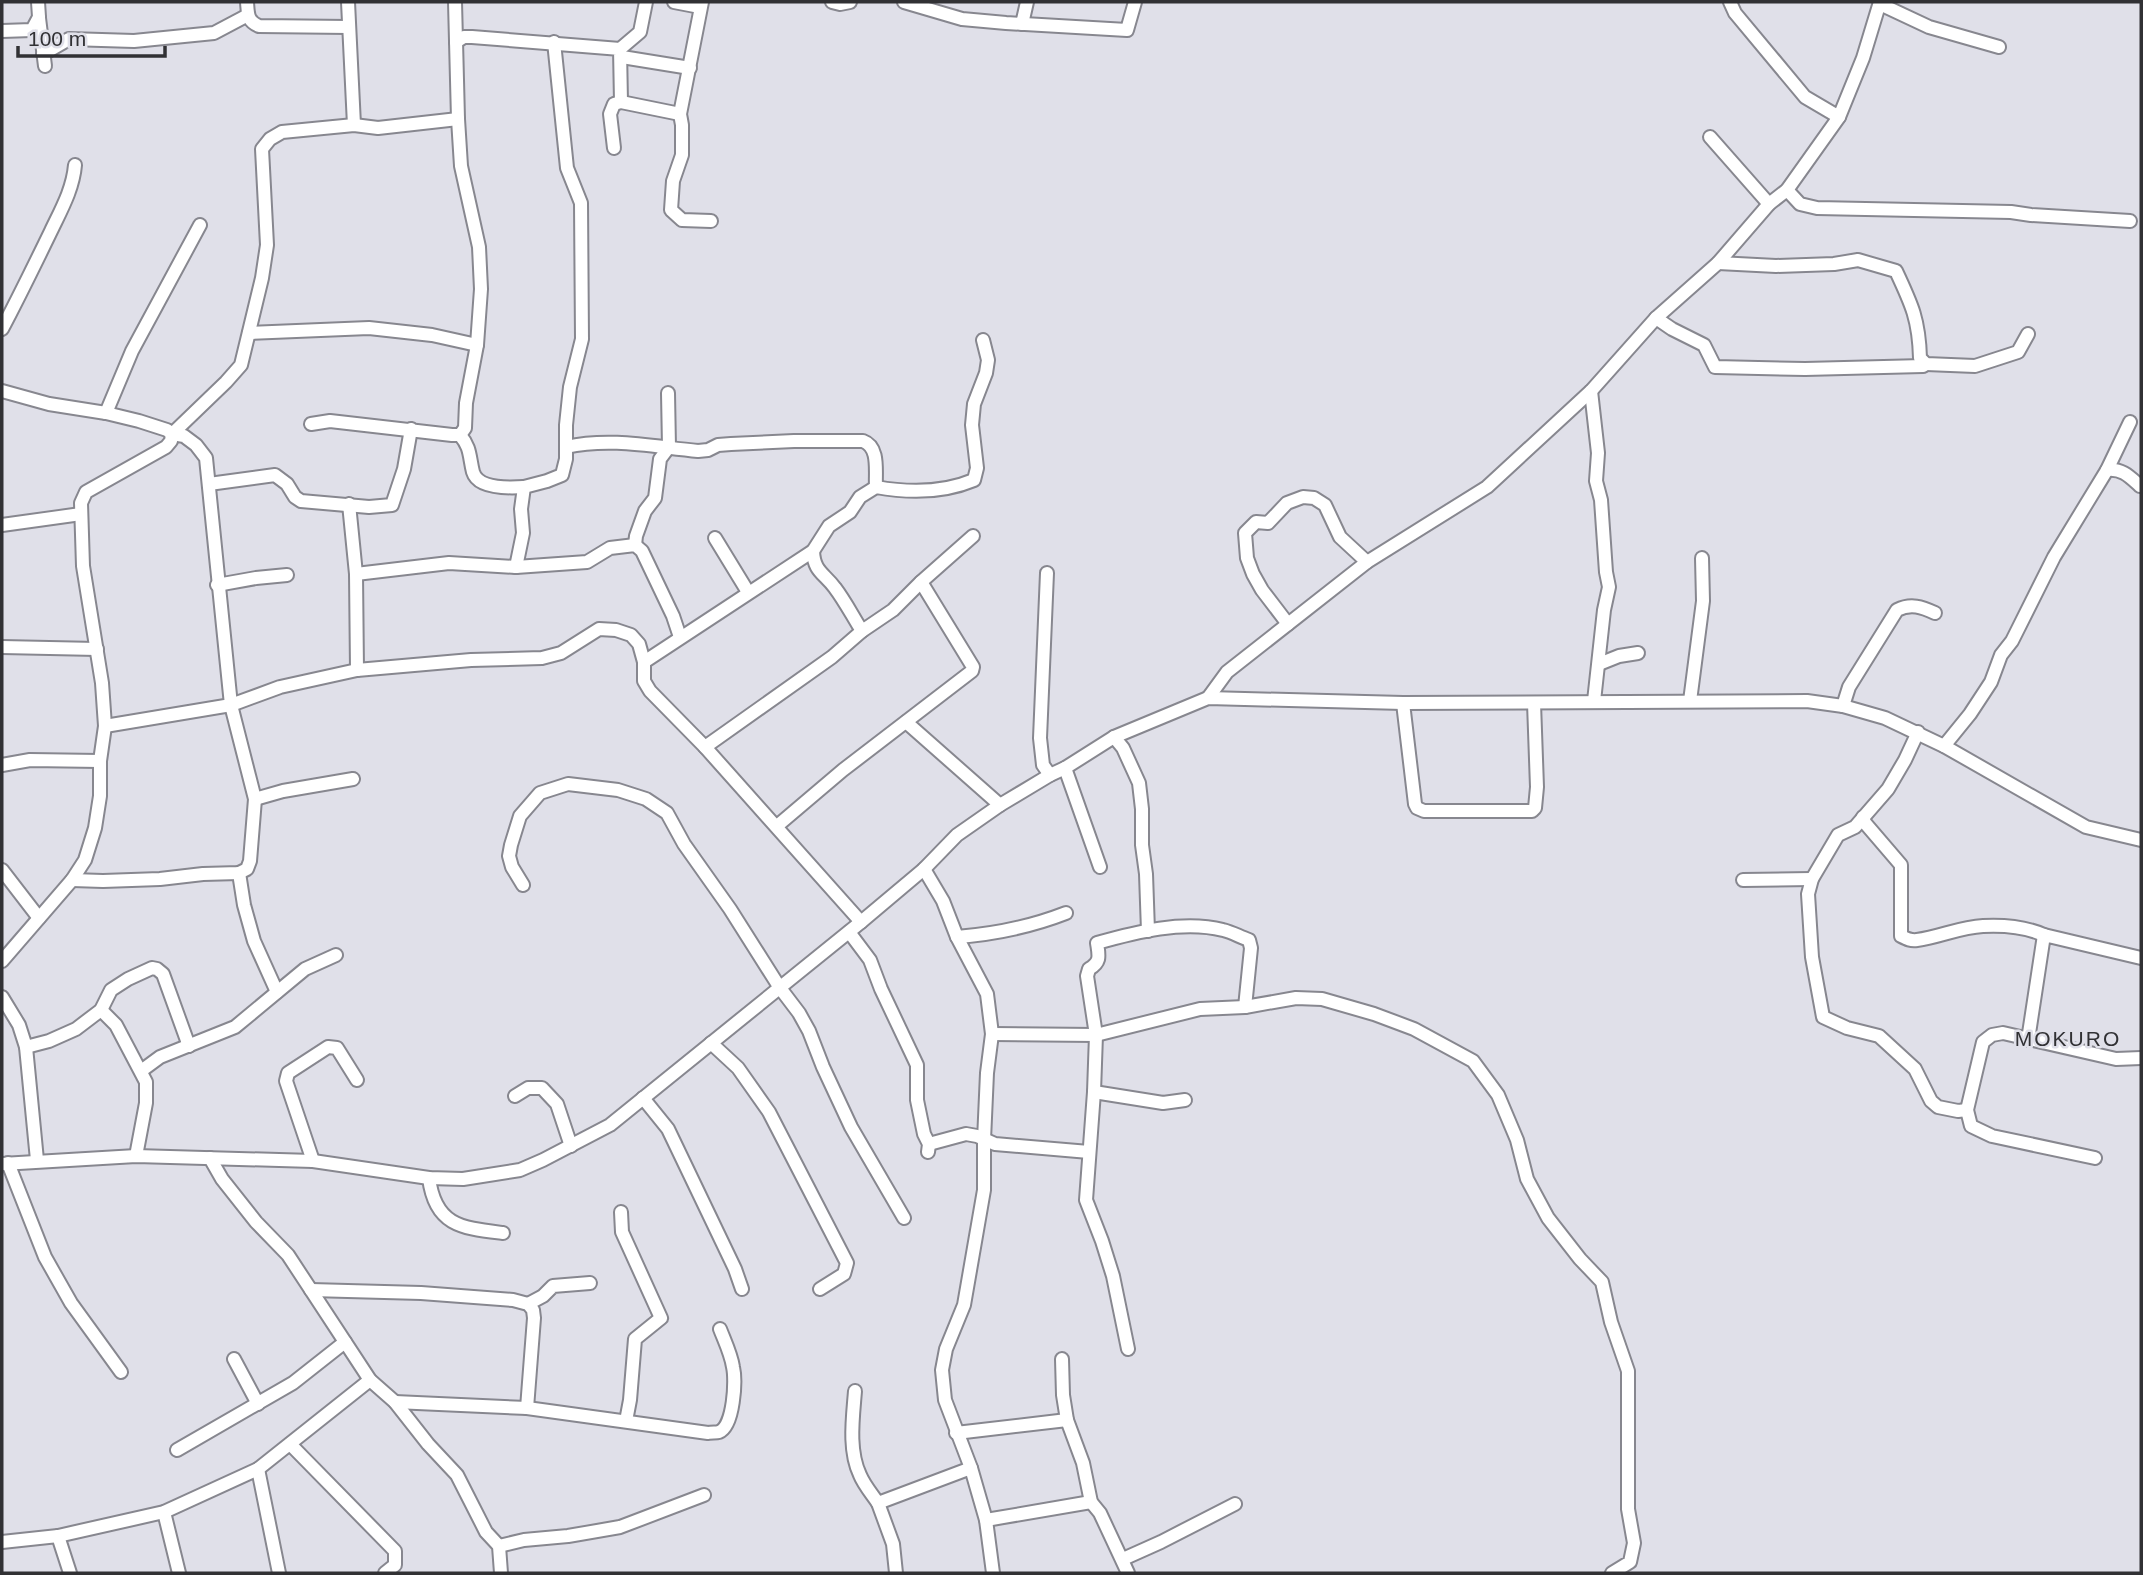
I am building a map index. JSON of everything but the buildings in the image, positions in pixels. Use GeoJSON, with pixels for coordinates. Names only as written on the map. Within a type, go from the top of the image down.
{"type":"FeatureCollection","features":[{"type":"Feature","properties":{"kind":"street"},"geometry":{"type":"LineString","coordinates":[[38,2],[44,60],[69,39],[134,41],[214,33],[248,8],[251,23],[259,26],[349,27]]}},
{"type":"Feature","properties":{"kind":"street"},"geometry":{"type":"LineString","coordinates":[[348,2],[354,125]]}},
{"type":"Feature","properties":{"kind":"street"},"geometry":{"type":"LineString","coordinates":[[455,2],[461,166],[479,247],[481,289],[477,345],[466,403],[465,428],[460,435]]}},
{"type":"Feature","properties":{"kind":"street"},"geometry":{"type":"LineString","coordinates":[[621,102],[621,53],[639,32],[646,2]]}},
{"type":"Feature","properties":{"kind":"street"},"geometry":{"type":"LineString","coordinates":[[674,2],[701,4],[680,114],[681,155],[673,181],[671,210],[682,220],[711,221]]}},
{"type":"Feature","properties":{"kind":"street"},"geometry":{"type":"LineString","coordinates":[[832,2],[849,2]]}},
{"type":"Feature","properties":{"kind":"street"},"geometry":{"type":"LineString","coordinates":[[904,2],[962,19],[1127,30],[1135,2]]}},
{"type":"Feature","properties":{"kind":"street"},"geometry":{"type":"LineString","coordinates":[[1023,24],[1027,2]]}},
{"type":"Feature","properties":{"kind":"street"},"geometry":{"type":"LineString","coordinates":[[1730,2],[1735,13],[1805,97],[1839,117]]}},
{"type":"Feature","properties":{"kind":"street"},"geometry":{"type":"LineString","coordinates":[[1208,698],[1227,672],[1367,562],[1487,487],[1591,391],[1656,318],[1718,263],[1769,204],[1787,190],[1839,117],[1863,58],[1880,3],[1929,27],[1999,47]]}},
{"type":"Feature","properties":{"kind":"street"},"geometry":{"type":"LineString","coordinates":[[2,31],[32,30],[39,17]]}},
{"type":"Feature","properties":{"kind":"street"},"geometry":{"type":"LineString","coordinates":[[456,42],[464,37],[554,42],[690,68]]}},
{"type":"Feature","properties":{"kind":"street"},"geometry":{"type":"LineString","coordinates":[[311,424],[330,421],[460,435],[468,444],[474,475],[480,481],[491,485],[524,487],[562,474],[566,459],[570,387],[582,339],[581,203],[567,168],[554,42]]}},
{"type":"Feature","properties":{"kind":"street"},"geometry":{"type":"LineString","coordinates":[[614,148],[610,114],[614,104],[621,102],[680,114]]}},
{"type":"Feature","properties":{"kind":"street"},"geometry":{"type":"LineString","coordinates":[[2,961],[72,880],[85,860],[95,828],[100,796],[104,726],[102,683],[83,566],[81,503],[86,492],[166,447],[172,434],[241,365],[262,278],[267,245],[262,149],[270,139],[282,132],[354,125],[377,128],[458,119]]}},
{"type":"Feature","properties":{"kind":"street"},"geometry":{"type":"LineString","coordinates":[[1710,137],[1769,204]]}},
{"type":"Feature","properties":{"kind":"street"},"geometry":{"type":"LineString","coordinates":[[2,329],[58,215],[74,179],[75,165]]}},
{"type":"Feature","properties":{"kind":"street"},"geometry":{"type":"LineString","coordinates":[[1787,190],[1800,204],[1817,208],[2011,212],[2130,221]]}},
{"type":"Feature","properties":{"kind":"street"},"geometry":{"type":"LineString","coordinates":[[106,413],[132,351],[200,225]]}},
{"type":"Feature","properties":{"kind":"street"},"geometry":{"type":"LineString","coordinates":[[1718,263],[1787,266],[1858,260],[1896,271],[1915,312],[1920,358],[1926,364]]}},
{"type":"Feature","properties":{"kind":"street"},"geometry":{"type":"LineString","coordinates":[[1656,318],[1704,345],[1715,366],[1805,369],[1926,364],[1975,366],[2018,352],[2028,334]]}},
{"type":"Feature","properties":{"kind":"street"},"geometry":{"type":"LineString","coordinates":[[249,333],[369,328],[432,335],[477,345]]}},
{"type":"Feature","properties":{"kind":"street"},"geometry":{"type":"LineString","coordinates":[[643,662],[813,551],[829,526],[850,512],[860,497],[876,487],[896,491],[924,491],[960,486],[974,480],[977,468],[972,425],[974,404],[988,360],[983,340]]}},
{"type":"Feature","properties":{"kind":"street"},"geometry":{"type":"LineString","coordinates":[[2,391],[49,404],[106,413],[167,430],[172,434],[184,436],[196,445],[206,458],[231,705],[255,799],[250,862],[247,869],[239,873],[160,879],[72,880]]}},
{"type":"Feature","properties":{"kind":"street"},"geometry":{"type":"LineString","coordinates":[[1591,391],[1598,453],[1596,481],[1601,500],[1608,587],[1594,701]]}},
{"type":"Feature","properties":{"kind":"street"},"geometry":{"type":"LineString","coordinates":[[635,545],[645,511],[655,498],[660,459],[669,447],[668,393]]}},
{"type":"Feature","properties":{"kind":"street"},"geometry":{"type":"LineString","coordinates":[[1944,746],[1991,682],[2001,655],[2012,640],[2054,556],[2107,470],[2130,422]]}},
{"type":"Feature","properties":{"kind":"street"},"geometry":{"type":"LineString","coordinates":[[209,484],[275,475],[287,484],[301,501],[369,507],[392,506],[404,469],[411,429]]}},
{"type":"Feature","properties":{"kind":"street"},"geometry":{"type":"LineString","coordinates":[[566,447],[590,442],[698,451],[731,444],[863,441],[869,443],[874,450],[876,487]]}},
{"type":"Feature","properties":{"kind":"street"},"geometry":{"type":"LineString","coordinates":[[2107,470],[2116,469],[2140,486]]}},
{"type":"Feature","properties":{"kind":"street"},"geometry":{"type":"LineString","coordinates":[[516,567],[523,533],[521,509],[524,487]]}},
{"type":"Feature","properties":{"kind":"street"},"geometry":{"type":"LineString","coordinates":[[1288,624],[1262,590],[1247,558],[1245,533],[1256,522],[1268,523],[1287,503],[1303,497],[1314,498],[1325,505],[1340,537],[1367,562]]}},
{"type":"Feature","properties":{"kind":"street"},"geometry":{"type":"LineString","coordinates":[[349,504],[356,574],[358,670]]}},
{"type":"Feature","properties":{"kind":"street"},"geometry":{"type":"LineString","coordinates":[[2,525],[80,514]]}},
{"type":"Feature","properties":{"kind":"street"},"geometry":{"type":"LineString","coordinates":[[705,747],[893,610],[973,536]]}},
{"type":"Feature","properties":{"kind":"street"},"geometry":{"type":"LineString","coordinates":[[715,538],[748,592]]}},
{"type":"Feature","properties":{"kind":"street"},"geometry":{"type":"LineString","coordinates":[[356,574],[449,564],[516,567],[587,562],[610,548],[635,545],[642,551],[680,637]]}},
{"type":"Feature","properties":{"kind":"street"},"geometry":{"type":"LineString","coordinates":[[813,551],[814,562],[820,573],[834,586],[862,631]]}},
{"type":"Feature","properties":{"kind":"street"},"geometry":{"type":"LineString","coordinates":[[1690,701],[1703,601],[1702,558]]}},
{"type":"Feature","properties":{"kind":"street"},"geometry":{"type":"LineString","coordinates":[[1047,573],[1040,738],[1043,765],[1050,775]]}},
{"type":"Feature","properties":{"kind":"street"},"geometry":{"type":"LineString","coordinates":[[217,585],[288,575]]}},
{"type":"Feature","properties":{"kind":"street"},"geometry":{"type":"LineString","coordinates":[[778,826],[843,770],[973,669],[921,582]]}},
{"type":"Feature","properties":{"kind":"street"},"geometry":{"type":"LineString","coordinates":[[1843,706],[1849,687],[1897,610],[1906,606],[1935,613]]}},
{"type":"Feature","properties":{"kind":"street"},"geometry":{"type":"LineString","coordinates":[[104,726],[231,705],[280,687],[358,670],[471,660],[542,658],[561,653],[599,629],[616,630],[631,635],[639,644],[644,681],[650,691],[778,826],[861,922]]}},
{"type":"Feature","properties":{"kind":"street"},"geometry":{"type":"LineString","coordinates":[[2,647],[97,649]]}},
{"type":"Feature","properties":{"kind":"street"},"geometry":{"type":"LineString","coordinates":[[1599,664],[1619,656],[1638,653]]}},
{"type":"Feature","properties":{"kind":"street"},"geometry":{"type":"LineString","coordinates":[[121,1372],[71,1303],[45,1257],[5,1164],[136,1156],[313,1161],[429,1178],[463,1179],[520,1170],[610,1125],[861,922],[924,869],[957,835],[1000,804],[1114,737],[1208,698],[1403,702],[1807,701],[1843,706],[1885,718],[1918,732],[2085,827],[2141,840]]}},
{"type":"Feature","properties":{"kind":"street"},"geometry":{"type":"LineString","coordinates":[[1403,702],[1415,804],[1424,811],[1532,811],[1535,808],[1537,787],[1534,702]]}},
{"type":"Feature","properties":{"kind":"street"},"geometry":{"type":"LineString","coordinates":[[906,722],[1000,804]]}},
{"type":"Feature","properties":{"kind":"street"},"geometry":{"type":"LineString","coordinates":[[1918,732],[1888,789],[1854,827],[1838,835],[1812,879],[1808,894],[1812,957],[1823,1017],[1847,1028],[1879,1036],[1915,1069],[1931,1101],[1938,1107],[1966,1110]]}},
{"type":"Feature","properties":{"kind":"street"},"geometry":{"type":"LineString","coordinates":[[1114,737],[1123,748],[1139,783],[1148,931]]}},
{"type":"Feature","properties":{"kind":"street"},"geometry":{"type":"LineString","coordinates":[[2,765],[30,760],[100,761]]}},
{"type":"Feature","properties":{"kind":"street"},"geometry":{"type":"LineString","coordinates":[[1065,768],[1100,867]]}},
{"type":"Feature","properties":{"kind":"street"},"geometry":{"type":"LineString","coordinates":[[255,799],[283,791],[353,779]]}},
{"type":"Feature","properties":{"kind":"street"},"geometry":{"type":"LineString","coordinates":[[523,885],[512,867],[509,856],[511,845],[520,816],[540,793],[568,784],[618,790],[646,799],[667,813],[684,844],[799,1013],[851,1127],[904,1218]]}},
{"type":"Feature","properties":{"kind":"street"},"geometry":{"type":"LineString","coordinates":[[1863,817],[1865,823],[1901,865],[1902,936],[1907,939],[1916,940],[1958,929],[1984,926],[2031,929],[2044,935],[2141,958]]}},
{"type":"Feature","properties":{"kind":"street"},"geometry":{"type":"LineString","coordinates":[[924,869],[943,901],[957,937],[988,994],[992,1034],[987,1073],[984,1190],[964,1305],[946,1349],[942,1370],[945,1401],[971,1468],[986,1520],[993,1573]]}},
{"type":"Feature","properties":{"kind":"street"},"geometry":{"type":"LineString","coordinates":[[2,870],[39,918]]}},
{"type":"Feature","properties":{"kind":"street"},"geometry":{"type":"LineString","coordinates":[[239,873],[254,942],[277,992]]}},
{"type":"Feature","properties":{"kind":"street"},"geometry":{"type":"LineString","coordinates":[[1744,880],[1812,879]]}},
{"type":"Feature","properties":{"kind":"street"},"geometry":{"type":"LineString","coordinates":[[957,937],[997,934],[1041,923],[1066,913]]}},
{"type":"Feature","properties":{"kind":"street"},"geometry":{"type":"LineString","coordinates":[[1128,1349],[1114,1276],[1086,1200],[1096,1035],[1087,976],[1089,969],[1100,958],[1097,943],[1127,934],[1198,926],[1225,930],[1249,940],[1251,948],[1245,1007]]}},
{"type":"Feature","properties":{"kind":"street"},"geometry":{"type":"LineString","coordinates":[[849,932],[870,960],[917,1065],[917,1100],[928,1148],[966,1134],[995,1144],[1089,1152]]}},
{"type":"Feature","properties":{"kind":"street"},"geometry":{"type":"LineString","coordinates":[[2028,1040],[2044,935]]}},
{"type":"Feature","properties":{"kind":"street"},"geometry":{"type":"LineString","coordinates":[[141,1071],[160,1057],[235,1027],[304,969],[336,955]]}},
{"type":"Feature","properties":{"kind":"street"},"geometry":{"type":"LineString","coordinates":[[26,1046],[49,1041],[76,1029],[101,1010],[111,990],[128,979],[157,968],[163,974],[189,1046]]}},
{"type":"Feature","properties":{"kind":"street"},"geometry":{"type":"LineString","coordinates":[[2,997],[19,1025],[26,1046],[37,1160]]}},
{"type":"Feature","properties":{"kind":"street"},"geometry":{"type":"LineString","coordinates":[[992,1034],[1096,1035],[1200,1009],[1245,1007],[1296,998],[1322,999],[1414,1029],[1473,1061],[1498,1096],[1517,1140],[1527,1179],[1548,1218],[1602,1282],[1611,1322],[1628,1371],[1628,1509],[1634,1543],[1630,1562],[1612,1573]]}},
{"type":"Feature","properties":{"kind":"street"},"geometry":{"type":"LineString","coordinates":[[101,1010],[116,1025],[146,1082],[146,1103],[136,1156]]}},
{"type":"Feature","properties":{"kind":"street"},"geometry":{"type":"LineString","coordinates":[[2095,1158],[1992,1136],[1972,1126],[1966,1110],[1983,1042],[1992,1035],[2003,1033],[2116,1059],[2141,1058]]}},
{"type":"Feature","properties":{"kind":"street"},"geometry":{"type":"LineString","coordinates":[[711,1043],[738,1068],[769,1112],[847,1264],[844,1274],[820,1289]]}},
{"type":"Feature","properties":{"kind":"street"},"geometry":{"type":"LineString","coordinates":[[313,1161],[286,1082],[288,1073],[328,1047],[337,1048],[357,1080]]}},
{"type":"Feature","properties":{"kind":"street"},"geometry":{"type":"LineString","coordinates":[[514,1096],[528,1088],[542,1088],[557,1104],[571,1146]]}},
{"type":"Feature","properties":{"kind":"street"},"geometry":{"type":"LineString","coordinates":[[1094,1092],[1163,1103],[1185,1100]]}},
{"type":"Feature","properties":{"kind":"street"},"geometry":{"type":"LineString","coordinates":[[643,1098],[668,1129],[742,1289]]}},
{"type":"Feature","properties":{"kind":"street"},"geometry":{"type":"LineString","coordinates":[[210,1158],[222,1179],[256,1222],[288,1255],[370,1380],[395,1402],[457,1475],[486,1532],[499,1546],[501,1573]]}},
{"type":"Feature","properties":{"kind":"street"},"geometry":{"type":"LineString","coordinates":[[429,1178],[436,1206],[449,1220],[468,1229],[503,1233]]}},
{"type":"Feature","properties":{"kind":"street"},"geometry":{"type":"LineString","coordinates":[[621,1212],[622,1232],[661,1318],[635,1339],[631,1400],[626,1421]]}},
{"type":"Feature","properties":{"kind":"street"},"geometry":{"type":"LineString","coordinates":[[528,1304],[543,1296],[553,1286],[590,1283]]}},
{"type":"Feature","properties":{"kind":"street"},"geometry":{"type":"LineString","coordinates":[[311,1290],[421,1293],[513,1300],[528,1304],[533,1310],[534,1318],[527,1408]]}},
{"type":"Feature","properties":{"kind":"street"},"geometry":{"type":"LineString","coordinates":[[395,1402],[527,1408],[708,1433],[720,1432],[726,1426],[733,1401],[734,1372],[720,1329]]}},
{"type":"Feature","properties":{"kind":"street"},"geometry":{"type":"LineString","coordinates":[[177,1450],[293,1383],[345,1342]]}},
{"type":"Feature","properties":{"kind":"street"},"geometry":{"type":"LineString","coordinates":[[234,1359],[258,1404]]}},
{"type":"Feature","properties":{"kind":"street"},"geometry":{"type":"LineString","coordinates":[[1062,1359],[1067,1420],[1083,1463],[1091,1502],[1100,1513],[1128,1573]]}},
{"type":"Feature","properties":{"kind":"street"},"geometry":{"type":"LineString","coordinates":[[2,1542],[58,1536],[164,1512],[258,1469],[370,1380]]}},
{"type":"Feature","properties":{"kind":"street"},"geometry":{"type":"LineString","coordinates":[[855,1391],[852,1420],[855,1459],[860,1475],[878,1503],[893,1544],[896,1573]]}},
{"type":"Feature","properties":{"kind":"street"},"geometry":{"type":"LineString","coordinates":[[956,1433],[1067,1420]]}},
{"type":"Feature","properties":{"kind":"street"},"geometry":{"type":"LineString","coordinates":[[290,1444],[395,1551],[395,1565],[386,1573]]}},
{"type":"Feature","properties":{"kind":"street"},"geometry":{"type":"LineString","coordinates":[[878,1503],[971,1468]]}},
{"type":"Feature","properties":{"kind":"street"},"geometry":{"type":"LineString","coordinates":[[258,1469],[279,1573]]}},
{"type":"Feature","properties":{"kind":"street"},"geometry":{"type":"LineString","coordinates":[[499,1546],[620,1527],[704,1495]]}},
{"type":"Feature","properties":{"kind":"street"},"geometry":{"type":"LineString","coordinates":[[986,1520],[1091,1502]]}},
{"type":"Feature","properties":{"kind":"street"},"geometry":{"type":"LineString","coordinates":[[1123,1559],[1235,1504]]}},
{"type":"Feature","properties":{"kind":"street"},"geometry":{"type":"LineString","coordinates":[[164,1512],[179,1573]]}},
{"type":"Feature","properties":{"kind":"street"},"geometry":{"type":"LineString","coordinates":[[58,1536],[69,1573]]}},
{"type":"Feature","properties":{"kind":"district","name":"MOKURO"},"geometry":{"type":"Point","coordinates":[2068,1039]}}]}
